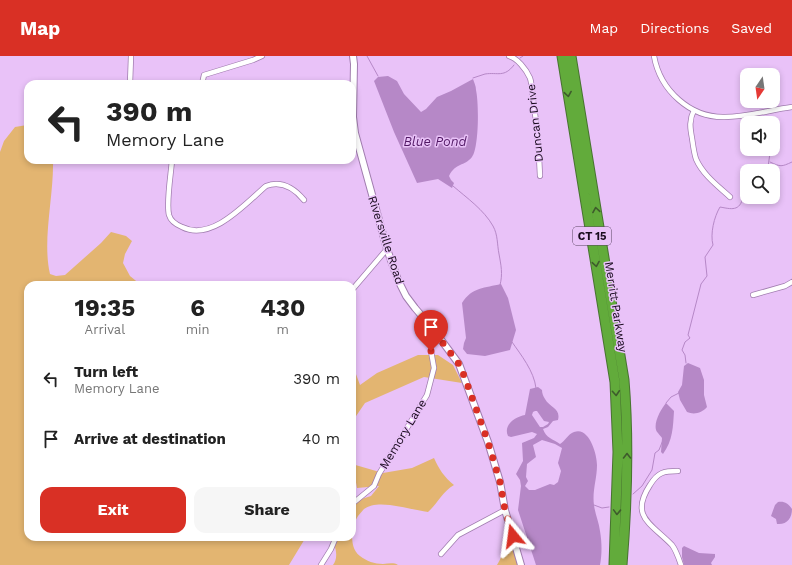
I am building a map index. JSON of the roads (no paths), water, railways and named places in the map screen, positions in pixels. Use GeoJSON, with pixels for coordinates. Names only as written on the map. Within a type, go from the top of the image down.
{"type":"FeatureCollection","features":[{"type":"Feature","properties":{"kind":"highway","name":"Merritt Parkway"},"geometry":{"type":"LineString","coordinates":[[562,56],[615,382],[618,459],[614,565]]}},
{"type":"Feature","properties":{"kind":"highway","name":"Merritt Parkway"},"geometry":{"type":"LineString","coordinates":[[571,56],[622,366],[626,415],[626,478],[622,565]]}},
{"type":"Feature","properties":{"kind":"highway"},"geometry":{"type":"LineString","coordinates":[[626,478],[631,520]]}},
{"type":"Feature","properties":{"kind":"street"},"geometry":{"type":"LineString","coordinates":[[130,80],[131,56]]}},
{"type":"Feature","properties":{"kind":"street"},"geometry":{"type":"LineString","coordinates":[[203,80],[204,74],[262,56]]}},
{"type":"Feature","properties":{"kind":"street","name":"Riversville Road"},"geometry":{"type":"LineString","coordinates":[[353,56],[354,80]]}},
{"type":"Feature","properties":{"kind":"street","name":"Duncan Drive"},"geometry":{"type":"LineString","coordinates":[[509,56],[513,57],[523,66],[530,78],[536,121],[540,176]]}},
{"type":"Feature","properties":{"kind":"street"},"geometry":{"type":"LineString","coordinates":[[654,56],[659,72],[669,91],[676,98],[694,110],[715,116],[725,117],[792,107]]}},
{"type":"Feature","properties":{"kind":"street"},"geometry":{"type":"LineString","coordinates":[[694,110],[691,116],[690,129],[696,159],[707,176],[730,197]]}},
{"type":"Feature","properties":{"kind":"street","name":"Riversville Road"},"geometry":{"type":"LineString","coordinates":[[356,139],[387,249],[398,280],[406,296],[459,364],[465,378],[488,442],[500,482],[505,510],[521,565]]}},
{"type":"Feature","properties":{"kind":"street"},"geometry":{"type":"LineString","coordinates":[[172,164],[168,208],[170,217],[174,223],[186,229],[200,231],[212,228],[224,222],[266,186],[270,185],[285,185],[293,189],[304,200]]}},
{"type":"Feature","properties":{"kind":"street"},"geometry":{"type":"LineString","coordinates":[[356,285],[387,249]]}},
{"type":"Feature","properties":{"kind":"street"},"geometry":{"type":"LineString","coordinates":[[753,295],[786,286],[792,282]]}},
{"type":"Feature","properties":{"kind":"street","name":"Memory Lane"},"geometry":{"type":"LineString","coordinates":[[356,501],[374,486],[379,474],[427,395],[434,368],[431,351],[431,338],[433,330]]}},
{"type":"Feature","properties":{"kind":"street"},"geometry":{"type":"LineString","coordinates":[[678,471],[668,471],[660,473],[654,477],[646,490],[642,502],[642,512],[646,521],[673,546],[681,565]]}},
{"type":"Feature","properties":{"kind":"street"},"geometry":{"type":"LineString","coordinates":[[442,554],[458,535],[505,510]]}},
{"type":"Feature","properties":{"kind":"street"},"geometry":{"type":"LineString","coordinates":[[321,565],[334,541]]}},
{"type":"Feature","properties":{"kind":"water","name":"Blue Pond"},"geometry":{"type":"Polygon","coordinates":[[[388,76],[397,81],[404,94],[421,112],[426,109],[437,97],[473,79],[476,87],[478,105],[476,145],[472,157],[466,162],[457,166],[449,176],[454,183],[452,188],[438,179],[417,183],[394,132],[374,81],[378,77],[388,76]]]}},
{"type":"Feature","properties":{"kind":"water"},"geometry":{"type":"Polygon","coordinates":[[[501,284],[508,298],[516,330],[510,350],[485,356],[467,354],[463,349],[466,338],[462,303],[470,294],[479,289],[501,284]]]}},
{"type":"Feature","properties":{"kind":"water"},"geometry":{"type":"Polygon","coordinates":[[[688,363],[700,368],[704,380],[704,395],[707,407],[698,413],[687,412],[680,400],[678,392],[682,385],[684,366],[688,363]]]}},
{"type":"Feature","properties":{"kind":"water"},"geometry":{"type":"Polygon","coordinates":[[[538,387],[542,390],[547,402],[557,410],[559,416],[558,420],[553,421],[548,427],[543,429],[548,436],[560,444],[572,433],[579,431],[588,437],[594,448],[597,465],[594,500],[601,540],[600,565],[536,565],[518,510],[521,486],[520,480],[516,474],[523,461],[522,443],[534,438],[537,434],[532,432],[511,437],[508,436],[507,432],[507,428],[511,422],[525,415],[530,389],[538,387]],[[535,411],[532,415],[540,427],[548,424],[549,422],[544,421],[537,411],[535,411]],[[542,440],[533,445],[536,457],[527,464],[526,477],[528,481],[525,486],[529,490],[535,490],[550,484],[554,485],[558,482],[561,471],[558,463],[562,448],[542,440]]]}},
{"type":"Feature","properties":{"kind":"water"},"geometry":{"type":"Polygon","coordinates":[[[666,403],[674,411],[673,428],[669,444],[663,454],[661,452],[662,438],[656,430],[656,422],[659,413],[666,403]]]}},
{"type":"Feature","properties":{"kind":"water"},"geometry":{"type":"Polygon","coordinates":[[[778,502],[786,503],[792,509],[790,518],[781,524],[777,524],[776,519],[771,516],[775,505],[778,502]]]}},
{"type":"Feature","properties":{"kind":"water"},"geometry":{"type":"Polygon","coordinates":[[[684,546],[699,553],[715,554],[715,557],[711,563],[712,565],[684,565],[682,548],[684,546]]]}},
{"type":"Feature","properties":{"kind":"waterway"},"geometry":{"type":"LineString","coordinates":[[367,56],[378,76]]}},
{"type":"Feature","properties":{"kind":"waterway"},"geometry":{"type":"LineString","coordinates":[[473,78],[485,74],[501,74],[507,72],[514,65]]}},
{"type":"Feature","properties":{"kind":"waterway"},"geometry":{"type":"LineString","coordinates":[[768,164],[770,156]]}},
{"type":"Feature","properties":{"kind":"waterway"},"geometry":{"type":"LineString","coordinates":[[770,162],[781,166],[792,162]]}},
{"type":"Feature","properties":{"kind":"waterway"},"geometry":{"type":"LineString","coordinates":[[453,186],[480,209],[495,229],[501,270],[500,285]]}},
{"type":"Feature","properties":{"kind":"waterway"},"geometry":{"type":"LineString","coordinates":[[686,363],[685,355],[682,350],[685,342],[690,338],[688,335],[701,284],[707,276],[705,257],[713,245],[712,231],[716,216],[720,207],[731,209],[741,204]]}},
{"type":"Feature","properties":{"kind":"waterway"},"geometry":{"type":"LineString","coordinates":[[512,342],[530,369],[536,388]]}},
{"type":"Feature","properties":{"kind":"waterway"},"geometry":{"type":"LineString","coordinates":[[666,403],[671,397],[679,393]]}},
{"type":"Feature","properties":{"kind":"waterway"},"geometry":{"type":"LineString","coordinates":[[633,494],[642,486],[652,470],[655,453],[659,450],[663,440]]}},
{"type":"Feature","properties":{"kind":"waterway"},"geometry":{"type":"LineString","coordinates":[[594,505],[602,508],[609,507]]}}]}
